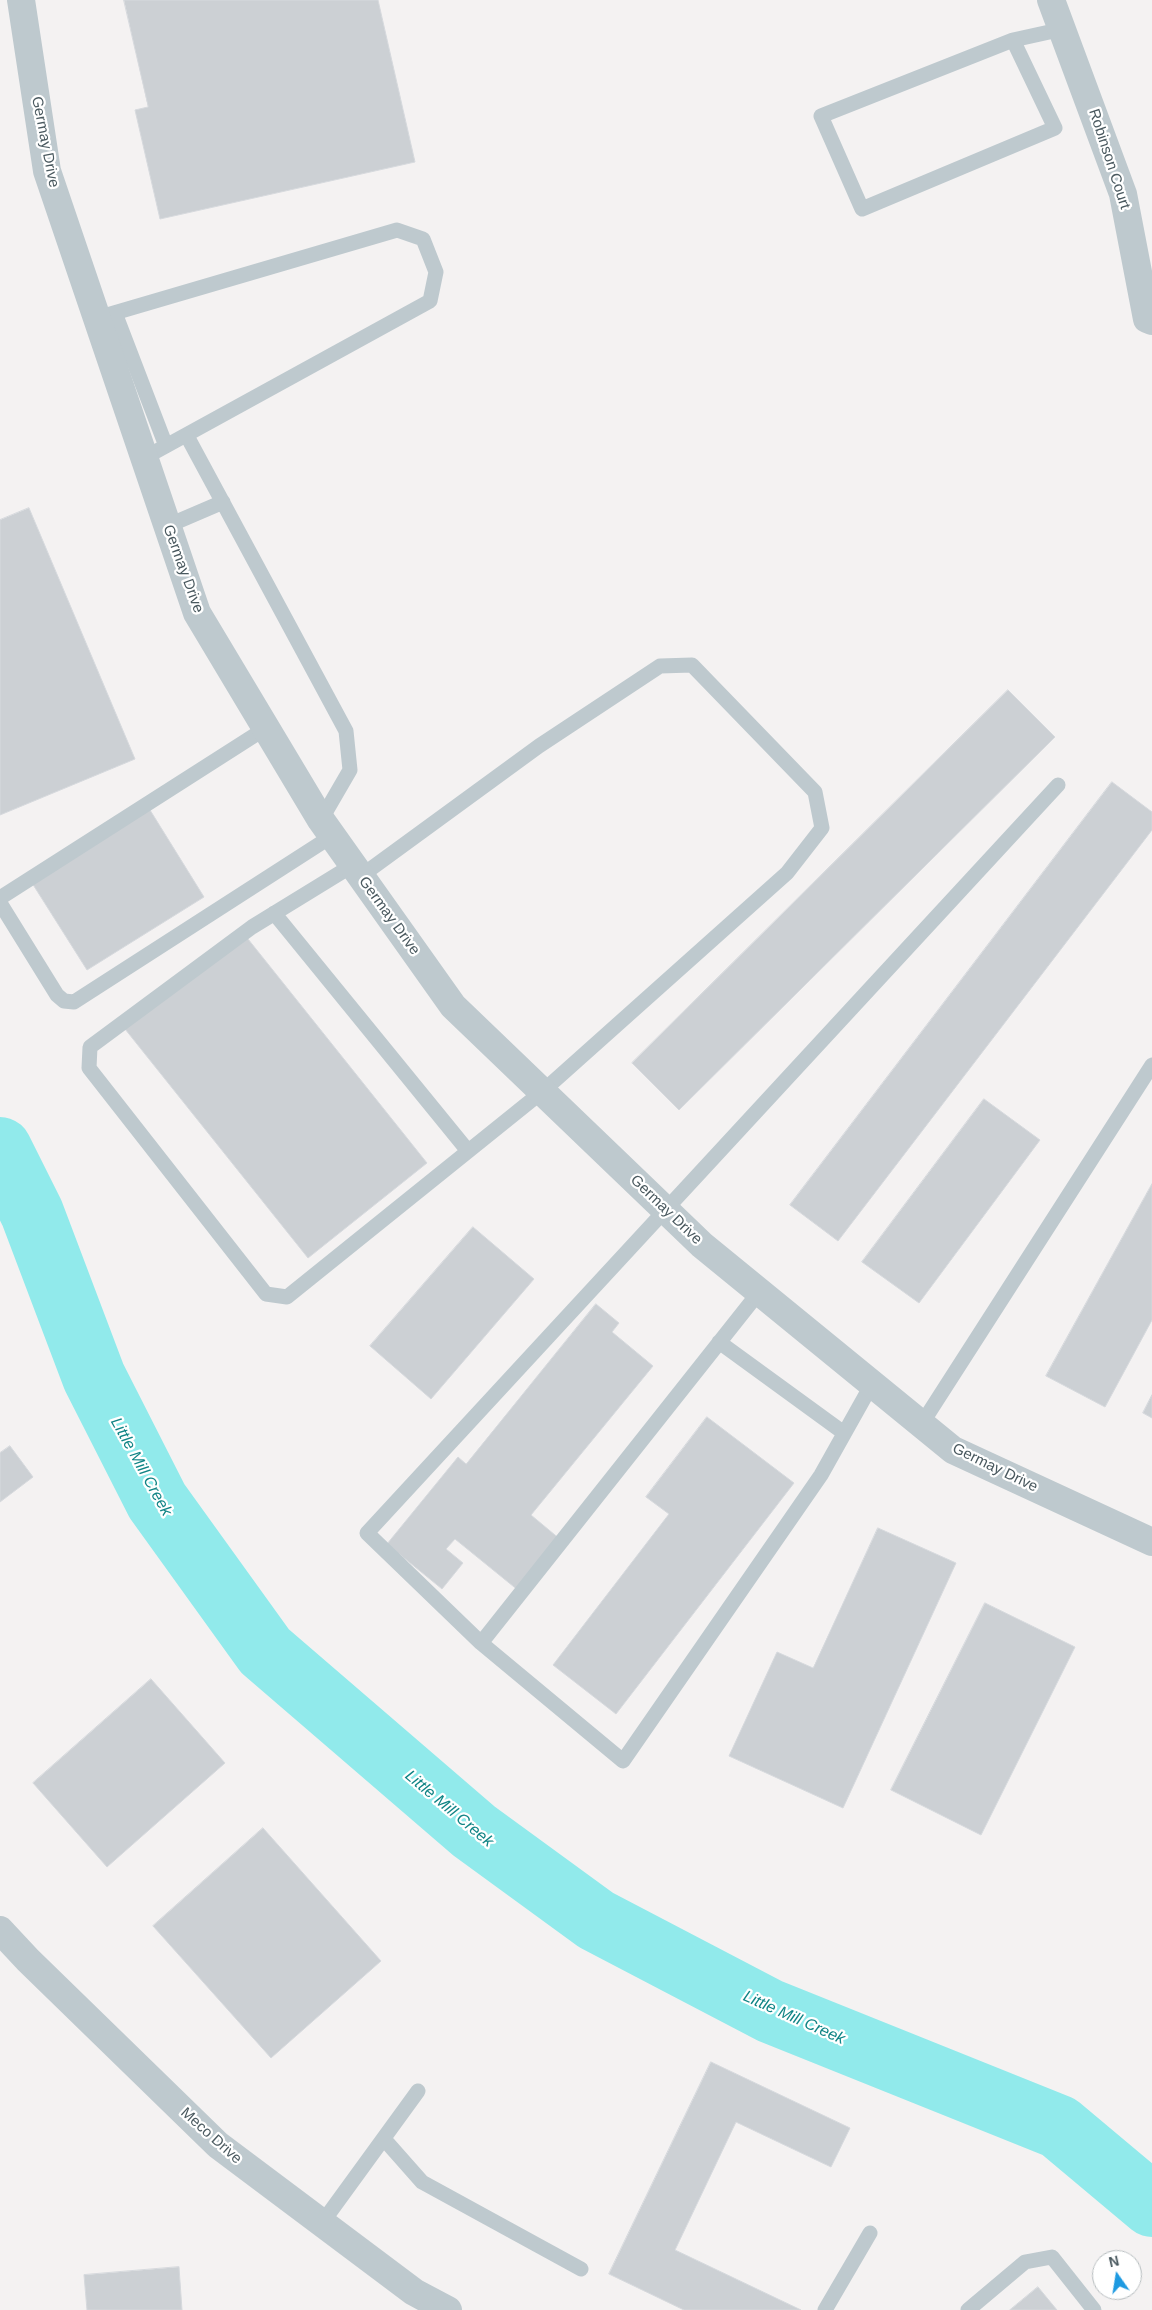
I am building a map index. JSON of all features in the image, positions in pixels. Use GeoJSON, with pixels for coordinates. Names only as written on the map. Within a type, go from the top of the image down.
{"type":"FeatureCollection","features":[{"type":"Feature","properties":{"kind":"street","name":"Germay Drive"},"geometry":{"type":"LineString","coordinates":[[21,0],[47,171],[106,316],[155,452],[168,526],[197,613],[326,828],[453,1006],[702,1245],[953,1450],[1152,1542]]}},
{"type":"Feature","properties":{"kind":"street","name":"Robinson Court"},"geometry":{"type":"LineString","coordinates":[[1051,0],[1124,194],[1147,319],[1152,321]]}},
{"type":"Feature","properties":{"kind":"street","name":"Meco Drive"},"geometry":{"type":"LineString","coordinates":[[0,1930],[28,1960],[218,2145],[414,2292],[448,2310]]}},
{"type":"Feature","properties":{"kind":"lane"},"geometry":{"type":"LineString","coordinates":[[1013,40],[1054,128],[862,209],[821,116],[1013,40],[1063,29]]}},
{"type":"Feature","properties":{"kind":"lane"},"geometry":{"type":"LineString","coordinates":[[106,316],[397,230],[423,239],[436,272],[430,301],[155,452]]}},
{"type":"Feature","properties":{"kind":"lane"},"geometry":{"type":"LineString","coordinates":[[0,903],[56,995],[64,1001],[74,1002],[326,828],[350,770],[346,731],[187,436]]}},
{"type":"Feature","properties":{"kind":"lane"},"geometry":{"type":"LineString","coordinates":[[168,526],[223,502]]}},
{"type":"Feature","properties":{"kind":"lane"},"geometry":{"type":"LineString","coordinates":[[692,665],[815,792],[822,828],[787,873],[543,1091],[286,1297],[266,1294],[88,1068],[90,1047],[252,927],[274,913],[357,870],[660,666],[692,665]]}},
{"type":"Feature","properties":{"kind":"lane"},"geometry":{"type":"LineString","coordinates":[[0,898],[266,728]]}},
{"type":"Feature","properties":{"kind":"lane"},"geometry":{"type":"LineString","coordinates":[[872,1384],[821,1475],[623,1761],[482,1643],[367,1533],[1058,785]]}},
{"type":"Feature","properties":{"kind":"lane"},"geometry":{"type":"LineString","coordinates":[[274,913],[468,1151]]}},
{"type":"Feature","properties":{"kind":"lane"},"geometry":{"type":"LineString","coordinates":[[921,1425],[1152,1065]]}},
{"type":"Feature","properties":{"kind":"lane"},"geometry":{"type":"LineString","coordinates":[[482,1643],[760,1292]]}},
{"type":"Feature","properties":{"kind":"lane"},"geometry":{"type":"LineString","coordinates":[[719,1342],[844,1433]]}},
{"type":"Feature","properties":{"kind":"lane"},"geometry":{"type":"LineString","coordinates":[[322,2223],[418,2091]]}},
{"type":"Feature","properties":{"kind":"lane"},"geometry":{"type":"LineString","coordinates":[[384,2139],[422,2182],[582,2269]]}},
{"type":"Feature","properties":{"kind":"lane"},"geometry":{"type":"LineString","coordinates":[[825,2310],[870,2233]]}},
{"type":"Feature","properties":{"kind":"lane"},"geometry":{"type":"LineString","coordinates":[[968,2310],[1025,2262],[1052,2257],[1094,2310]]}},
{"type":"Feature","properties":{"kind":"building"},"geometry":{"type":"Polygon","coordinates":[[[124,0],[378,0],[415,162],[160,219],[135,110],[148,107],[124,0]]]}},
{"type":"Feature","properties":{"kind":"building"},"geometry":{"type":"Polygon","coordinates":[[[29,508],[135,759],[0,815],[0,520],[29,508]]]}},
{"type":"Feature","properties":{"kind":"building"},"geometry":{"type":"Polygon","coordinates":[[[1008,690],[1055,737],[679,1110],[632,1063],[1008,690]]]}},
{"type":"Feature","properties":{"kind":"building"},"geometry":{"type":"Polygon","coordinates":[[[1112,782],[1152,812],[1152,830],[838,1241],[790,1205],[1112,782]]]}},
{"type":"Feature","properties":{"kind":"building"},"geometry":{"type":"Polygon","coordinates":[[[150,810],[204,897],[87,970],[32,883],[150,810]]]}},
{"type":"Feature","properties":{"kind":"building"},"geometry":{"type":"Polygon","coordinates":[[[244,934],[427,1163],[308,1258],[125,1029],[244,934]]]}},
{"type":"Feature","properties":{"kind":"building"},"geometry":{"type":"Polygon","coordinates":[[[984,1099],[1040,1140],[919,1303],[862,1262],[984,1099]]]}},
{"type":"Feature","properties":{"kind":"building"},"geometry":{"type":"Polygon","coordinates":[[[1152,1184],[1152,1320],[1105,1407],[1046,1376],[1152,1184]]]}},
{"type":"Feature","properties":{"kind":"building"},"geometry":{"type":"Polygon","coordinates":[[[473,1227],[534,1279],[431,1399],[370,1346],[473,1227]]]}},
{"type":"Feature","properties":{"kind":"building"},"geometry":{"type":"Polygon","coordinates":[[[596,1304],[619,1323],[612,1332],[653,1366],[531,1515],[561,1540],[519,1591],[455,1539],[446,1549],[463,1563],[442,1589],[387,1544],[458,1457],[466,1464],[596,1304]]]}},
{"type":"Feature","properties":{"kind":"building"},"geometry":{"type":"Polygon","coordinates":[[[1152,1395],[1152,1418],[1143,1413],[1152,1395]]]}},
{"type":"Feature","properties":{"kind":"building"},"geometry":{"type":"Polygon","coordinates":[[[707,1417],[794,1483],[616,1714],[553,1665],[669,1514],[646,1497],[707,1417]]]}},
{"type":"Feature","properties":{"kind":"building"},"geometry":{"type":"Polygon","coordinates":[[[10,1446],[33,1477],[0,1502],[0,1453],[10,1446]]]}},
{"type":"Feature","properties":{"kind":"building"},"geometry":{"type":"Polygon","coordinates":[[[878,1528],[956,1563],[843,1808],[729,1756],[777,1652],[813,1668],[878,1528]]]}},
{"type":"Feature","properties":{"kind":"building"},"geometry":{"type":"Polygon","coordinates":[[[985,1603],[1075,1647],[981,1835],[891,1790],[985,1603]]]}},
{"type":"Feature","properties":{"kind":"building"},"geometry":{"type":"Polygon","coordinates":[[[151,1679],[225,1763],[107,1867],[33,1783],[151,1679]]]}},
{"type":"Feature","properties":{"kind":"building"},"geometry":{"type":"Polygon","coordinates":[[[263,1828],[381,1961],[271,2058],[153,1926],[263,1828]]]}},
{"type":"Feature","properties":{"kind":"building"},"geometry":{"type":"Polygon","coordinates":[[[711,2062],[850,2128],[831,2167],[736,2122],[675,2250],[801,2310],[684,2310],[609,2274],[711,2062]]]}},
{"type":"Feature","properties":{"kind":"building"},"geometry":{"type":"Polygon","coordinates":[[[179,2267],[182,2310],[87,2310],[84,2275],[179,2267]]]}},
{"type":"Feature","properties":{"kind":"building"},"geometry":{"type":"Polygon","coordinates":[[[1038,2287],[1057,2310],[1010,2310],[1038,2287]]]}},
{"type":"Feature","properties":{"kind":"waterway","name":"Little Mill Creek"},"geometry":{"type":"LineString","coordinates":[[0,1149],[32,1213],[94,1377],[157,1501],[265,1651],[474,1831],[596,1920],[770,2011],[1059,2127],[1152,2205]]}}]}
